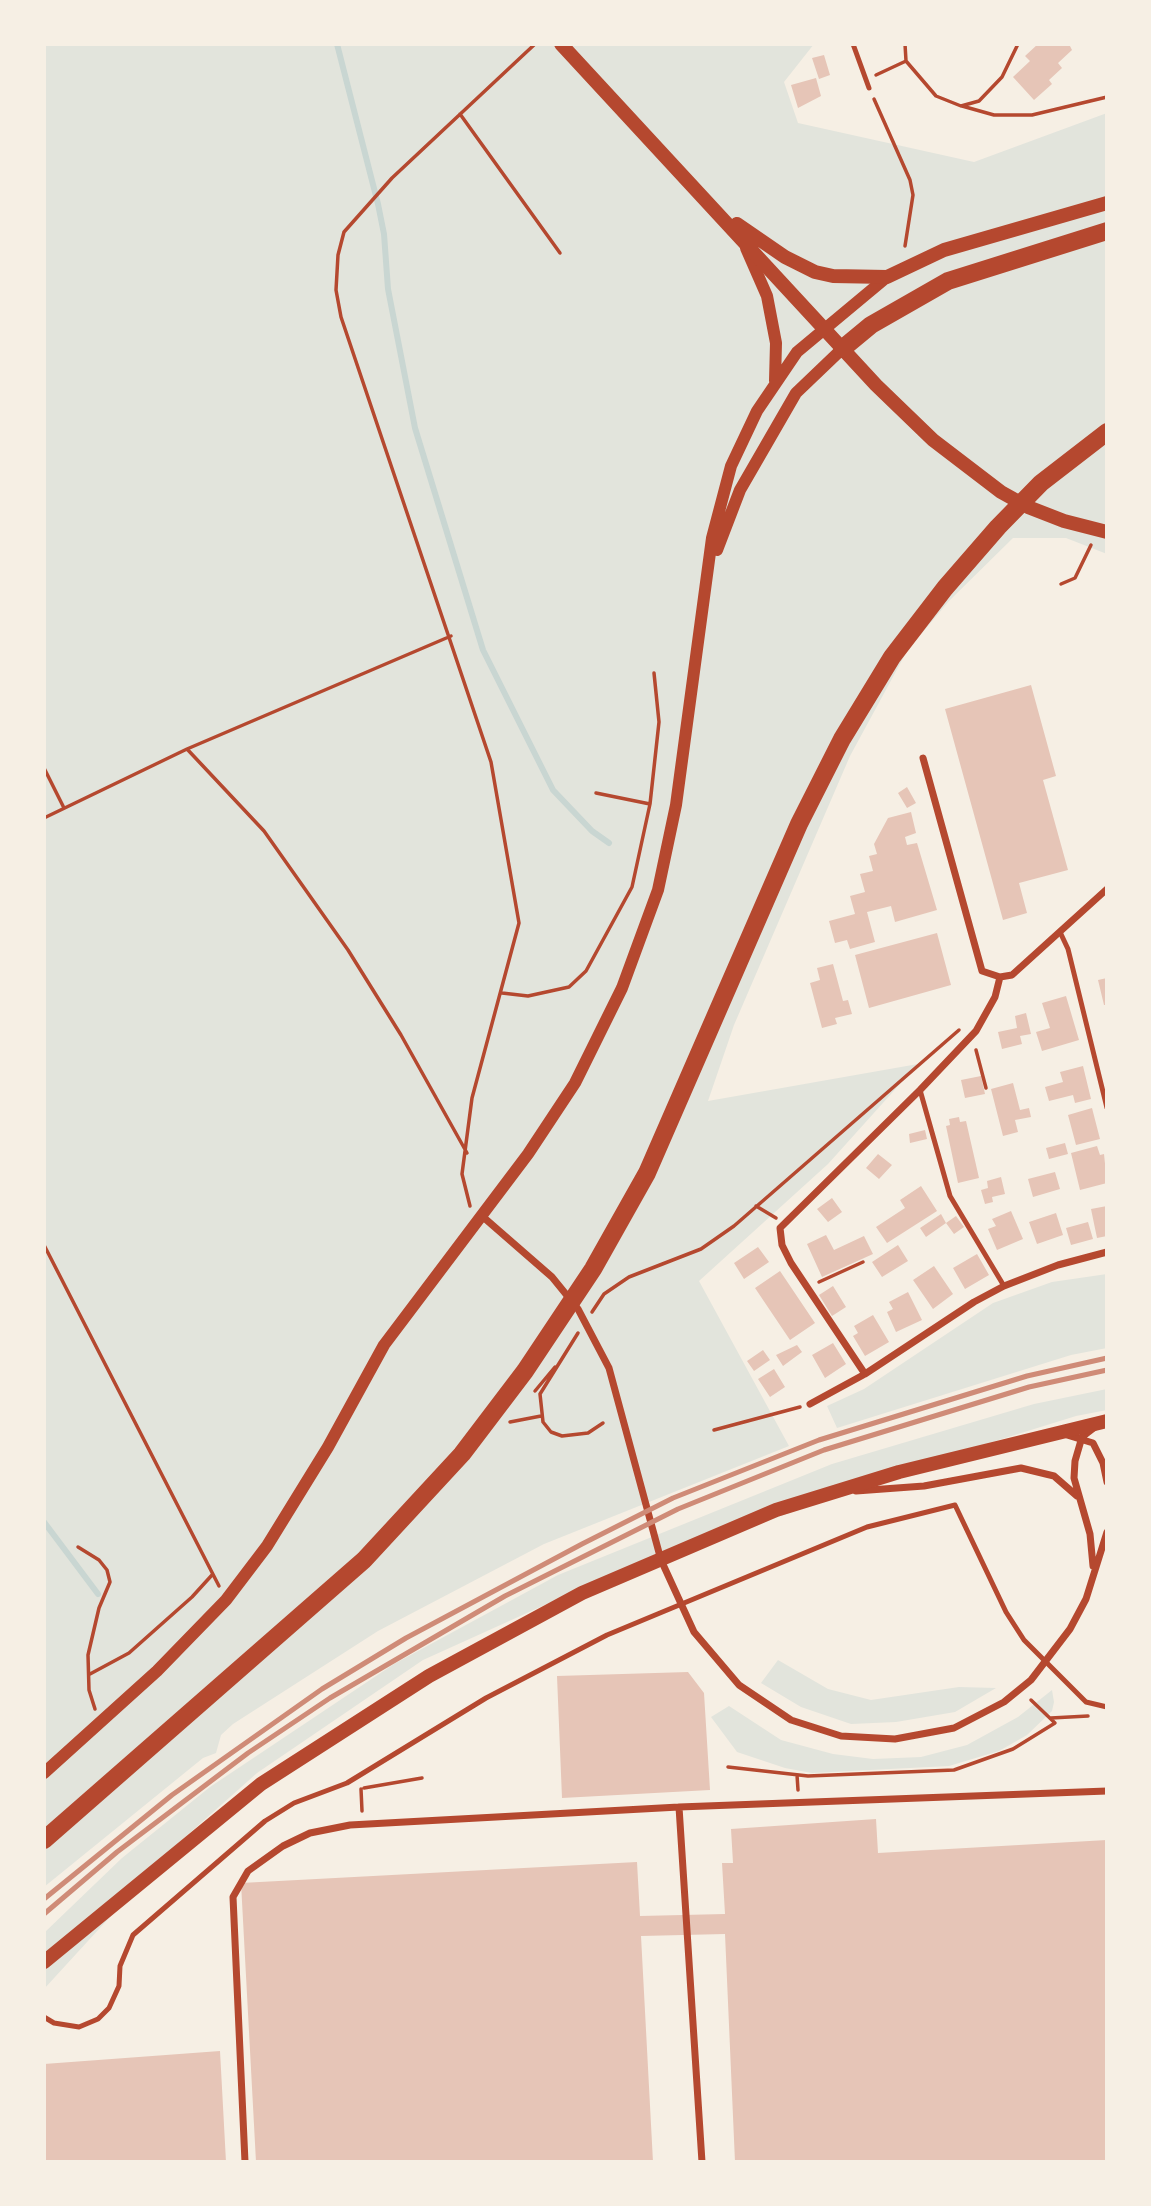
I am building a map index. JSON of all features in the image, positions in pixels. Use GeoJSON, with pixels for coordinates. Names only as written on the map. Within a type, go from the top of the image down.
{"type":"FeatureCollection","features":[{"type":"Feature","properties":{"kind":"highway"},"geometry":{"type":"LineString","coordinates":[[842,349],[871,325],[948,281],[1107,231]]}},
{"type":"Feature","properties":{"kind":"highway"},"geometry":{"type":"LineString","coordinates":[[44,1840],[364,1560],[462,1454],[525,1371],[593,1269],[647,1173],[799,824],[842,739],[885,669],[916,623],[998,527],[1041,483],[1107,432]]}},
{"type":"Feature","properties":{"kind":"main road"},"geometry":{"type":"LineString","coordinates":[[561,44],[906,415],[967,467],[1028,507],[1065,521],[1107,531]]}},
{"type":"Feature","properties":{"kind":"main road"},"geometry":{"type":"LineString","coordinates":[[708,202],[755,238],[815,272],[833,276],[887,277],[944,250],[1107,203]]}},
{"type":"Feature","properties":{"kind":"main road"},"geometry":{"type":"LineString","coordinates":[[44,1962],[261,1784],[429,1676],[582,1593],[776,1510],[900,1472],[1104,1422]]}},
{"type":"Feature","properties":{"kind":"street"},"geometry":{"type":"LineString","coordinates":[[743,241],[767,296],[776,343],[775,381]]}},
{"type":"Feature","properties":{"kind":"street"},"geometry":{"type":"LineString","coordinates":[[44,1773],[157,1671],[226,1600],[267,1546],[322,1458],[384,1345],[482,1216],[575,1083],[641,942],[658,890],[677,805],[712,538],[721,498],[744,438],[775,381],[797,352],[823,327],[887,277]]}},
{"type":"Feature","properties":{"kind":"street"},"geometry":{"type":"LineString","coordinates":[[705,605],[718,543],[728,516],[765,443],[796,393],[842,349]]}},
{"type":"Feature","properties":{"kind":"street"},"geometry":{"type":"LineString","coordinates":[[923,758],[977,963],[982,971],[1000,978],[1023,967],[1107,889]]}},
{"type":"Feature","properties":{"kind":"street"},"geometry":{"type":"LineString","coordinates":[[865,1374],[782,1245],[780,1228],[783,1222],[920,1090],[974,1033],[995,997],[1000,978]]}},
{"type":"Feature","properties":{"kind":"street"},"geometry":{"type":"LineString","coordinates":[[482,1216],[516,1242],[552,1277],[578,1310],[609,1368],[660,1560],[678,1604],[714,1659],[739,1685],[791,1720],[841,1736],[895,1739],[927,1735],[966,1723],[1004,1702],[1031,1680],[1056,1651],[1086,1599],[1107,1532]]}},
{"type":"Feature","properties":{"kind":"street"},"geometry":{"type":"LineString","coordinates":[[810,1404],[865,1374],[974,1302],[1004,1286],[1058,1265],[1107,1252]]}},
{"type":"Feature","properties":{"kind":"street"},"geometry":{"type":"LineString","coordinates":[[1093,1570],[1090,1534],[1077,1496],[1075,1461],[1082,1437],[1104,1422]]}},
{"type":"Feature","properties":{"kind":"street"},"geometry":{"type":"LineString","coordinates":[[1056,1433],[1082,1437],[1093,1443],[1099,1452],[1107,1477]]}},
{"type":"Feature","properties":{"kind":"street"},"geometry":{"type":"LineString","coordinates":[[831,1493],[924,1486],[1021,1468],[1054,1476],[1077,1496]]}},
{"type":"Feature","properties":{"kind":"street"},"geometry":{"type":"LineString","coordinates":[[245,2162],[233,1897],[248,1871],[283,1846],[310,1833],[363,1824],[679,1807],[1107,1791]]}},
{"type":"Feature","properties":{"kind":"street"},"geometry":{"type":"LineString","coordinates":[[679,1807],[702,2162]]}},
{"type":"Feature","properties":{"kind":"lane"},"geometry":{"type":"LineString","coordinates":[[853,44],[869,88]]}},
{"type":"Feature","properties":{"kind":"lane"},"geometry":{"type":"LineString","coordinates":[[1060,932],[1068,949],[1107,1108]]}},
{"type":"Feature","properties":{"kind":"lane"},"geometry":{"type":"LineString","coordinates":[[920,1090],[950,1196],[1004,1286]]}},
{"type":"Feature","properties":{"kind":"lane"},"geometry":{"type":"LineString","coordinates":[[44,2017],[54,2023],[79,2027],[98,2019],[114,1997],[120,1966],[134,1935],[265,1821],[294,1803],[360,1775],[486,1698],[607,1635],[867,1527],[955,1506],[1006,1612],[1024,1640],[1086,1702],[1107,1707]]}},
{"type":"Feature","properties":{"kind":"path"},"geometry":{"type":"LineString","coordinates":[[468,1205],[462,1174],[467,1153],[472,1098],[519,923],[491,762],[451,636],[341,317],[336,290],[338,254],[344,232],[392,178],[535,44]]}},
{"type":"Feature","properties":{"kind":"path"},"geometry":{"type":"LineString","coordinates":[[905,44],[906,61],[936,96],[995,116],[1032,115],[1107,97]]}},
{"type":"Feature","properties":{"kind":"path"},"geometry":{"type":"LineString","coordinates":[[961,106],[979,101],[1002,77],[1018,44]]}},
{"type":"Feature","properties":{"kind":"path"},"geometry":{"type":"LineString","coordinates":[[865,80],[906,61]]}},
{"type":"Feature","properties":{"kind":"path"},"geometry":{"type":"LineString","coordinates":[[869,88],[910,180],[913,195],[905,246]]}},
{"type":"Feature","properties":{"kind":"path"},"geometry":{"type":"LineString","coordinates":[[460,114],[560,253]]}},
{"type":"Feature","properties":{"kind":"path"},"geometry":{"type":"LineString","coordinates":[[1061,584],[1076,578],[1091,545]]}},
{"type":"Feature","properties":{"kind":"path"},"geometry":{"type":"LineString","coordinates":[[44,818],[187,749],[451,636]]}},
{"type":"Feature","properties":{"kind":"path"},"geometry":{"type":"LineString","coordinates":[[502,993],[528,996],[569,987],[586,971],[632,887],[650,804],[659,722],[654,673]]}},
{"type":"Feature","properties":{"kind":"path"},"geometry":{"type":"LineString","coordinates":[[187,749],[264,831],[348,950],[401,1035],[467,1153]]}},
{"type":"Feature","properties":{"kind":"path"},"geometry":{"type":"LineString","coordinates":[[44,768],[64,808]]}},
{"type":"Feature","properties":{"kind":"path"},"geometry":{"type":"LineString","coordinates":[[596,793],[650,804]]}},
{"type":"Feature","properties":{"kind":"path"},"geometry":{"type":"LineString","coordinates":[[590,1314],[604,1294],[629,1277],[701,1249],[756,1206],[953,1032],[974,1033],[986,1088]]}},
{"type":"Feature","properties":{"kind":"path"},"geometry":{"type":"LineString","coordinates":[[756,1206],[783,1222]]}},
{"type":"Feature","properties":{"kind":"path"},"geometry":{"type":"LineString","coordinates":[[44,1245],[226,1600]]}},
{"type":"Feature","properties":{"kind":"path"},"geometry":{"type":"LineString","coordinates":[[807,1287],[863,1262]]}},
{"type":"Feature","properties":{"kind":"path"},"geometry":{"type":"LineString","coordinates":[[584,1324],[540,1394],[541,1416],[551,1432],[562,1436],[588,1433],[603,1423]]}},
{"type":"Feature","properties":{"kind":"path"},"geometry":{"type":"LineString","coordinates":[[528,1400],[565,1355]]}},
{"type":"Feature","properties":{"kind":"path"},"geometry":{"type":"LineString","coordinates":[[714,1430],[810,1404]]}},
{"type":"Feature","properties":{"kind":"path"},"geometry":{"type":"LineString","coordinates":[[510,1422],[541,1416]]}},
{"type":"Feature","properties":{"kind":"path"},"geometry":{"type":"LineString","coordinates":[[78,1547],[99,1560],[110,1582],[92,1633],[88,1656],[89,1690],[94,1708],[103,1719]]}},
{"type":"Feature","properties":{"kind":"path"},"geometry":{"type":"LineString","coordinates":[[90,1674],[129,1653],[192,1597],[212,1574]]}},
{"type":"Feature","properties":{"kind":"path"},"geometry":{"type":"LineString","coordinates":[[728,1767],[808,1776],[954,1770],[1029,1741],[1055,1723],[1031,1700]]}},
{"type":"Feature","properties":{"kind":"path"},"geometry":{"type":"LineString","coordinates":[[1051,1718],[1096,1716]]}},
{"type":"Feature","properties":{"kind":"path"},"geometry":{"type":"LineString","coordinates":[[360,1775],[363,1824]]}},
{"type":"Feature","properties":{"kind":"path"},"geometry":{"type":"LineString","coordinates":[[361,1789],[422,1778]]}},
{"type":"Feature","properties":{"kind":"shaded area"},"geometry":{"type":"Polygon","coordinates":[[[44,44],[814,44],[784,82],[798,123],[974,162],[1107,113],[1107,554],[1066,538],[1013,538],[949,601],[907,651],[850,756],[734,1025],[708,1101],[918,1064],[828,1164],[699,1281],[789,1446],[544,1544],[378,1631],[233,1724],[221,1735],[216,1753],[203,1758],[44,1887],[44,44]]]}},
{"type":"Feature","properties":{"kind":"shaded area"},"geometry":{"type":"Polygon","coordinates":[[[1107,1274],[1107,1348],[1071,1355],[837,1428],[827,1406],[864,1389],[993,1303],[1052,1282],[1107,1274]]]}},
{"type":"Feature","properties":{"kind":"shaded area"},"geometry":{"type":"Polygon","coordinates":[[[1107,1389],[1107,1410],[1076,1416],[960,1452],[591,1584],[423,1660],[257,1773],[175,1846],[44,1989],[44,1933],[122,1858],[210,1787],[394,1664],[558,1575],[832,1464],[1034,1404],[1107,1389]]]}},
{"type":"Feature","properties":{"kind":"shaded area"},"geometry":{"type":"Polygon","coordinates":[[[778,1660],[828,1689],[871,1700],[959,1687],[996,1688],[955,1712],[896,1722],[851,1724],[801,1707],[761,1683],[778,1660]]]}},
{"type":"Feature","properties":{"kind":"shaded area"},"geometry":{"type":"Polygon","coordinates":[[[1052,1690],[1052,1711],[1027,1735],[999,1751],[949,1766],[812,1773],[785,1768],[737,1752],[711,1717],[729,1706],[781,1740],[833,1754],[873,1759],[921,1757],[967,1745],[1018,1717],[1052,1690]]]}},
{"type":"Feature","properties":{"kind":"building"},"geometry":{"type":"Polygon","coordinates":[[[1038,44],[1069,44],[1072,50],[1058,63],[1062,68],[1049,80],[1052,84],[1034,100],[1013,77],[1030,61],[1025,56],[1038,44]]]}},
{"type":"Feature","properties":{"kind":"building"},"geometry":{"type":"Polygon","coordinates":[[[824,55],[830,75],[819,79],[812,58],[824,55]]]}},
{"type":"Feature","properties":{"kind":"building"},"geometry":{"type":"Polygon","coordinates":[[[816,78],[821,96],[798,108],[791,85],[816,78]]]}},
{"type":"Feature","properties":{"kind":"building"},"geometry":{"type":"Polygon","coordinates":[[[1031,685],[1056,776],[1043,780],[1068,870],[1019,883],[1027,913],[1003,920],[945,709],[1031,685]]]}},
{"type":"Feature","properties":{"kind":"building"},"geometry":{"type":"Polygon","coordinates":[[[907,787],[916,803],[907,808],[898,793],[907,787]]]}},
{"type":"Feature","properties":{"kind":"building"},"geometry":{"type":"Polygon","coordinates":[[[911,812],[916,833],[905,837],[907,845],[917,843],[937,910],[895,922],[891,906],[867,912],[875,942],[850,949],[847,940],[835,943],[829,921],[855,914],[850,896],[865,892],[860,874],[873,871],[869,856],[877,854],[874,844],[888,818],[911,812]]]}},
{"type":"Feature","properties":{"kind":"building"},"geometry":{"type":"Polygon","coordinates":[[[937,933],[951,985],[869,1008],[855,955],[937,933]]]}},
{"type":"Feature","properties":{"kind":"building"},"geometry":{"type":"Polygon","coordinates":[[[833,964],[843,1001],[848,1000],[852,1014],[835,1018],[837,1024],[822,1028],[810,983],[820,980],[817,968],[833,964]]]}},
{"type":"Feature","properties":{"kind":"building"},"geometry":{"type":"Polygon","coordinates":[[[1107,978],[1107,1005],[1104,1005],[1098,980],[1107,978]]]}},
{"type":"Feature","properties":{"kind":"building"},"geometry":{"type":"Polygon","coordinates":[[[1066,996],[1079,1040],[1042,1051],[1036,1032],[1050,1028],[1042,1003],[1066,996]]]}},
{"type":"Feature","properties":{"kind":"building"},"geometry":{"type":"Polygon","coordinates":[[[1026,1013],[1031,1034],[1020,1036],[1022,1044],[1002,1049],[998,1032],[1017,1028],[1015,1016],[1026,1013]]]}},
{"type":"Feature","properties":{"kind":"building"},"geometry":{"type":"Polygon","coordinates":[[[1083,1066],[1091,1099],[1075,1103],[1073,1095],[1049,1101],[1045,1087],[1063,1082],[1060,1072],[1083,1066]]]}},
{"type":"Feature","properties":{"kind":"building"},"geometry":{"type":"Polygon","coordinates":[[[981,1076],[985,1094],[965,1098],[961,1080],[981,1076]]]}},
{"type":"Feature","properties":{"kind":"building"},"geometry":{"type":"Polygon","coordinates":[[[1013,1083],[1020,1110],[1029,1108],[1031,1117],[1015,1120],[1018,1132],[1003,1136],[991,1089],[1013,1083]]]}},
{"type":"Feature","properties":{"kind":"building"},"geometry":{"type":"Polygon","coordinates":[[[1092,1108],[1100,1139],[1076,1145],[1068,1115],[1092,1108]]]}},
{"type":"Feature","properties":{"kind":"building"},"geometry":{"type":"Polygon","coordinates":[[[959,1117],[960,1122],[966,1121],[979,1178],[958,1183],[946,1126],[950,1125],[949,1119],[959,1117]]]}},
{"type":"Feature","properties":{"kind":"building"},"geometry":{"type":"Polygon","coordinates":[[[925,1130],[927,1139],[910,1143],[909,1134],[925,1130]]]}},
{"type":"Feature","properties":{"kind":"building"},"geometry":{"type":"Polygon","coordinates":[[[1065,1143],[1068,1154],[1049,1159],[1046,1148],[1065,1143]]]}},
{"type":"Feature","properties":{"kind":"building"},"geometry":{"type":"Polygon","coordinates":[[[1097,1146],[1100,1155],[1104,1154],[1107,1183],[1080,1190],[1071,1153],[1097,1146]]]}},
{"type":"Feature","properties":{"kind":"building"},"geometry":{"type":"Polygon","coordinates":[[[878,1154],[892,1165],[879,1179],[866,1168],[878,1154]]]}},
{"type":"Feature","properties":{"kind":"building"},"geometry":{"type":"Polygon","coordinates":[[[1055,1172],[1060,1189],[1033,1197],[1028,1179],[1055,1172]]]}},
{"type":"Feature","properties":{"kind":"building"},"geometry":{"type":"Polygon","coordinates":[[[1001,1177],[1005,1194],[992,1197],[993,1202],[985,1204],[981,1190],[988,1188],[987,1181],[1001,1177]]]}},
{"type":"Feature","properties":{"kind":"building"},"geometry":{"type":"Polygon","coordinates":[[[921,1186],[937,1211],[887,1243],[876,1227],[905,1208],[900,1200],[921,1186]]]}},
{"type":"Feature","properties":{"kind":"building"},"geometry":{"type":"Polygon","coordinates":[[[832,1198],[842,1212],[828,1222],[817,1209],[832,1198]]]}},
{"type":"Feature","properties":{"kind":"building"},"geometry":{"type":"Polygon","coordinates":[[[1107,1206],[1107,1236],[1097,1238],[1091,1209],[1107,1206]]]}},
{"type":"Feature","properties":{"kind":"building"},"geometry":{"type":"Polygon","coordinates":[[[1011,1211],[1023,1239],[997,1250],[988,1229],[996,1226],[992,1219],[1011,1211]]]}},
{"type":"Feature","properties":{"kind":"building"},"geometry":{"type":"Polygon","coordinates":[[[1056,1213],[1063,1235],[1037,1244],[1029,1222],[1056,1213]]]}},
{"type":"Feature","properties":{"kind":"building"},"geometry":{"type":"Polygon","coordinates":[[[941,1214],[946,1223],[926,1237],[920,1228],[941,1214]]]}},
{"type":"Feature","properties":{"kind":"building"},"geometry":{"type":"Polygon","coordinates":[[[956,1216],[964,1227],[954,1234],[946,1223],[956,1216]]]}},
{"type":"Feature","properties":{"kind":"building"},"geometry":{"type":"Polygon","coordinates":[[[1088,1222],[1093,1239],[1071,1245],[1066,1228],[1088,1222]]]}},
{"type":"Feature","properties":{"kind":"building"},"geometry":{"type":"Polygon","coordinates":[[[826,1235],[834,1250],[864,1236],[873,1254],[822,1277],[807,1244],[826,1235]]]}},
{"type":"Feature","properties":{"kind":"building"},"geometry":{"type":"Polygon","coordinates":[[[898,1245],[908,1261],[882,1277],[872,1262],[898,1245]]]}},
{"type":"Feature","properties":{"kind":"building"},"geometry":{"type":"Polygon","coordinates":[[[758,1247],[769,1262],[744,1279],[734,1263],[758,1247]]]}},
{"type":"Feature","properties":{"kind":"building"},"geometry":{"type":"Polygon","coordinates":[[[977,1254],[989,1275],[965,1289],[953,1268],[977,1254]]]}},
{"type":"Feature","properties":{"kind":"building"},"geometry":{"type":"Polygon","coordinates":[[[934,1266],[953,1294],[933,1309],[913,1280],[934,1266]]]}},
{"type":"Feature","properties":{"kind":"building"},"geometry":{"type":"Polygon","coordinates":[[[780,1271],[815,1323],[790,1340],[755,1288],[780,1271]]]}},
{"type":"Feature","properties":{"kind":"building"},"geometry":{"type":"Polygon","coordinates":[[[833,1286],[846,1307],[832,1316],[819,1295],[833,1286]]]}},
{"type":"Feature","properties":{"kind":"building"},"geometry":{"type":"Polygon","coordinates":[[[908,1292],[922,1320],[896,1332],[887,1312],[893,1309],[889,1302],[908,1292]]]}},
{"type":"Feature","properties":{"kind":"building"},"geometry":{"type":"Polygon","coordinates":[[[873,1315],[889,1342],[865,1356],[853,1336],[858,1333],[854,1326],[873,1315]]]}},
{"type":"Feature","properties":{"kind":"building"},"geometry":{"type":"Polygon","coordinates":[[[833,1343],[846,1364],[825,1378],[812,1355],[833,1343]]]}},
{"type":"Feature","properties":{"kind":"building"},"geometry":{"type":"Polygon","coordinates":[[[797,1345],[802,1352],[783,1366],[776,1355],[797,1345]]]}},
{"type":"Feature","properties":{"kind":"building"},"geometry":{"type":"Polygon","coordinates":[[[763,1350],[770,1360],[754,1371],[747,1361],[763,1350]]]}},
{"type":"Feature","properties":{"kind":"building"},"geometry":{"type":"Polygon","coordinates":[[[774,1369],[785,1387],[770,1397],[758,1379],[774,1369]]]}},
{"type":"Feature","properties":{"kind":"building"},"geometry":{"type":"Polygon","coordinates":[[[688,1672],[704,1693],[710,1790],[562,1798],[557,1676],[688,1672]]]}},
{"type":"Feature","properties":{"kind":"building"},"geometry":{"type":"Polygon","coordinates":[[[876,1819],[878,1853],[1107,1840],[1107,2162],[735,2162],[725,1934],[641,1936],[653,2162],[256,2162],[241,1883],[637,1862],[640,1916],[725,1914],[722,1863],[733,1863],[731,1829],[876,1819]]]}},
{"type":"Feature","properties":{"kind":"building"},"geometry":{"type":"Polygon","coordinates":[[[220,2051],[226,2162],[44,2162],[44,2064],[220,2051]]]}},
{"type":"Feature","properties":{"kind":"waterway"},"geometry":{"type":"LineString","coordinates":[[337,44],[378,204],[384,234],[388,289],[415,428],[483,650],[553,790],[592,831],[609,843]]}},
{"type":"Feature","properties":{"kind":"waterway"},"geometry":{"type":"LineString","coordinates":[[44,1522],[98,1594]]}},
{"type":"Feature","properties":{"kind":"railway"},"geometry":{"type":"LineString","coordinates":[[44,1899],[172,1795],[322,1689],[406,1638],[582,1544],[673,1498],[819,1440],[1027,1376],[1107,1358]]}},
{"type":"Feature","properties":{"kind":"railway"},"geometry":{"type":"LineString","coordinates":[[44,1914],[117,1852],[248,1753],[330,1698],[505,1596],[678,1509],[824,1450],[1029,1387],[1107,1370]]}}]}
